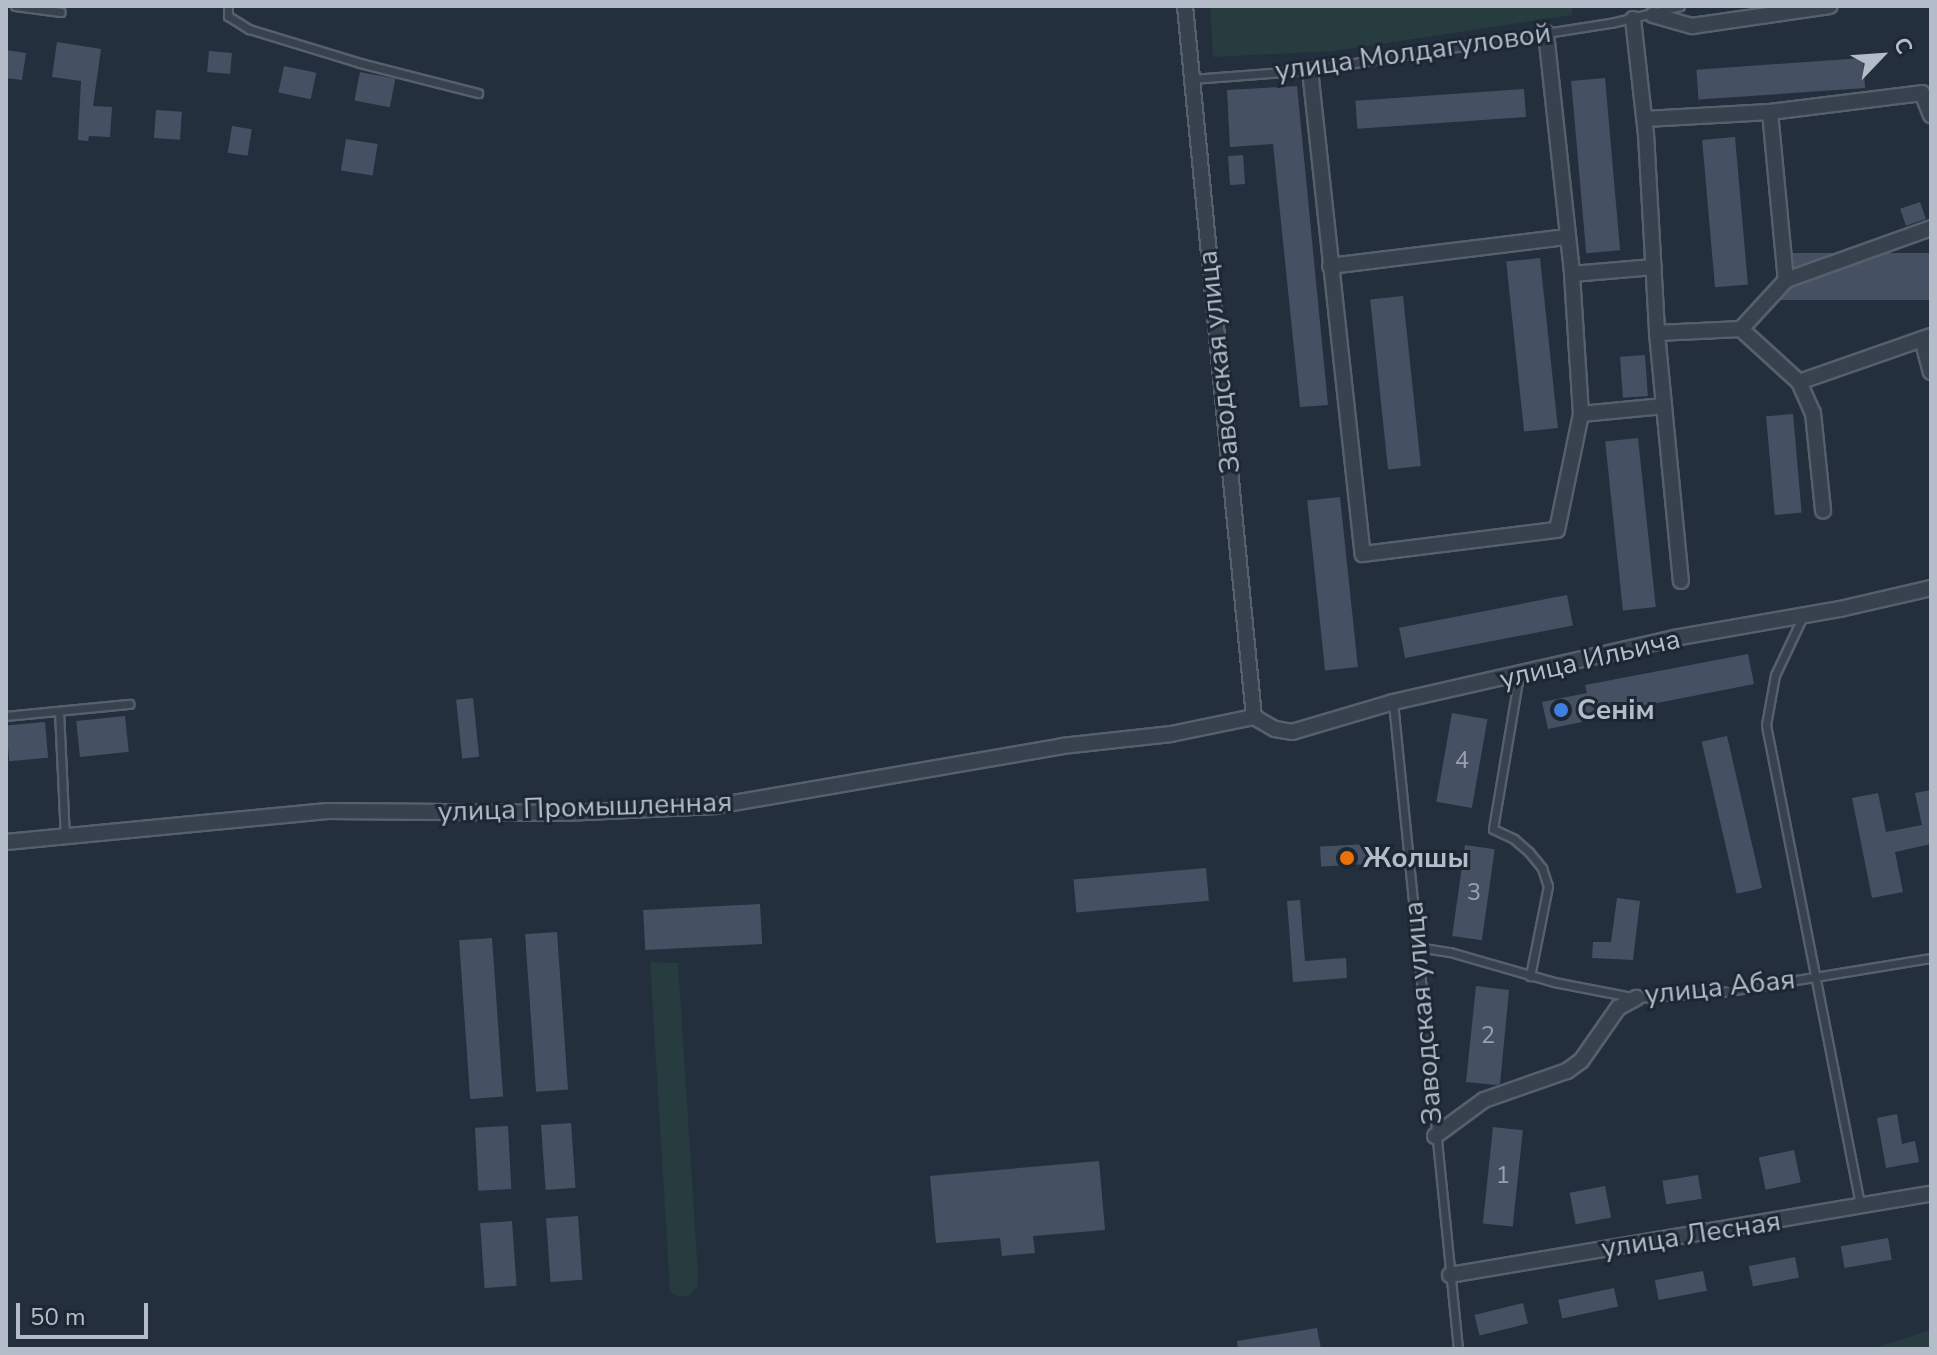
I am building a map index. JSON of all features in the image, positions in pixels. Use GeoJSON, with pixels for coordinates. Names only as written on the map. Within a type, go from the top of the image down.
{"type":"FeatureCollection","features":[{"type":"Feature","properties":{"kind":"street","name":"Заводская улица"},"geometry":{"type":"LineString","coordinates":[[1185,6],[1254,717]]}},
{"type":"Feature","properties":{"kind":"street"},"geometry":{"type":"LineString","coordinates":[[1653,15],[1692,26],[1830,6]]}},
{"type":"Feature","properties":{"kind":"street"},"geometry":{"type":"LineString","coordinates":[[1633,19],[1645,119],[1657,333],[1681,581]]}},
{"type":"Feature","properties":{"kind":"street"},"geometry":{"type":"LineString","coordinates":[[1310,70],[1363,554],[1557,530],[1581,414],[1572,274],[1546,33]]}},
{"type":"Feature","properties":{"kind":"street"},"geometry":{"type":"LineString","coordinates":[[1645,119],[1770,112],[1922,93],[1931,115]]}},
{"type":"Feature","properties":{"kind":"street"},"geometry":{"type":"LineString","coordinates":[[1770,112],[1786,280]]}},
{"type":"Feature","properties":{"kind":"street"},"geometry":{"type":"LineString","coordinates":[[1657,333],[1741,329],[1786,280],[1931,228]]}},
{"type":"Feature","properties":{"kind":"street"},"geometry":{"type":"LineString","coordinates":[[1330,266],[1567,237]]}},
{"type":"Feature","properties":{"kind":"street"},"geometry":{"type":"LineString","coordinates":[[1572,274],[1654,267]]}},
{"type":"Feature","properties":{"kind":"street"},"geometry":{"type":"LineString","coordinates":[[1741,329],[1799,382],[1813,413],[1823,510]]}},
{"type":"Feature","properties":{"kind":"street"},"geometry":{"type":"LineString","coordinates":[[1799,382],[1927,338],[1931,372]]}},
{"type":"Feature","properties":{"kind":"street"},"geometry":{"type":"LineString","coordinates":[[1581,414],[1664,406]]}},
{"type":"Feature","properties":{"kind":"street","name":"улица Ильича"},"geometry":{"type":"LineString","coordinates":[[1254,717],[1275,729],[1292,732],[1393,702],[1674,638],[1803,616],[1931,588]]}},
{"type":"Feature","properties":{"kind":"street","name":"улица Промышленная"},"geometry":{"type":"LineString","coordinates":[[6,842],[328,811],[521,814],[716,806],[1062,746],[1171,734],[1254,717]]}},
{"type":"Feature","properties":{"kind":"street"},"geometry":{"type":"LineString","coordinates":[[1435,1136],[1484,1100],[1567,1071],[1581,1061],[1594,1037],[1618,1008],[1636,998]]}},
{"type":"Feature","properties":{"kind":"street","name":"улица Лесная"},"geometry":{"type":"LineString","coordinates":[[1450,1275],[1931,1194]]}},
{"type":"Feature","properties":{"kind":"lane"},"geometry":{"type":"LineString","coordinates":[[15,6],[61,12]]}},
{"type":"Feature","properties":{"kind":"lane"},"geometry":{"type":"LineString","coordinates":[[228,6],[228,16],[249,29],[360,63],[478,93]]}},
{"type":"Feature","properties":{"kind":"lane","name":"улица Молдагуловой"},"geometry":{"type":"LineString","coordinates":[[1192,79],[1310,70],[1633,19],[1680,6]]}},
{"type":"Feature","properties":{"kind":"lane"},"geometry":{"type":"LineString","coordinates":[[1803,616],[1775,675],[1766,725],[1860,1207]]}},
{"type":"Feature","properties":{"kind":"lane"},"geometry":{"type":"LineString","coordinates":[[1519,675],[1493,829],[1514,839],[1529,852],[1542,868],[1548,886],[1530,976]]}},
{"type":"Feature","properties":{"kind":"lane","name":"Заводская улица"},"geometry":{"type":"LineString","coordinates":[[1393,702],[1458,1349]]}},
{"type":"Feature","properties":{"kind":"lane"},"geometry":{"type":"LineString","coordinates":[[6,716],[129,704]]}},
{"type":"Feature","properties":{"kind":"lane"},"geometry":{"type":"LineString","coordinates":[[59,711],[65,836]]}},
{"type":"Feature","properties":{"kind":"lane","name":"улица Абая"},"geometry":{"type":"LineString","coordinates":[[1417,947],[1450,952],[1530,976],[1636,998],[1723,992],[1931,958]]}},
{"type":"Feature","properties":{"kind":"green space"},"geometry":{"type":"Polygon","coordinates":[[[1210,6],[1572,6],[1572,15],[1333,51],[1213,57],[1210,6]]]}},
{"type":"Feature","properties":{"kind":"green space"},"geometry":{"type":"Polygon","coordinates":[[[650,962],[678,963],[698,1275],[697,1287],[690,1295],[678,1297],[670,1291],[650,962]]]}},
{"type":"Feature","properties":{"kind":"green space"},"geometry":{"type":"Polygon","coordinates":[[[1931,1330],[1931,1349],[1866,1349],[1877,1347],[1931,1330]]]}},
{"type":"Feature","properties":{"kind":"building"},"geometry":{"type":"Polygon","coordinates":[[[57,42],[101,49],[93,106],[112,107],[110,137],[89,136],[88,141],[78,140],[81,81],[52,77],[57,42]]]}},
{"type":"Feature","properties":{"kind":"building"},"geometry":{"type":"Polygon","coordinates":[[[6,50],[26,53],[22,80],[6,78],[6,50]]]}},
{"type":"Feature","properties":{"kind":"building"},"geometry":{"type":"Polygon","coordinates":[[[209,51],[232,53],[230,74],[207,72],[209,51]]]}},
{"type":"Feature","properties":{"kind":"building"},"geometry":{"type":"Polygon","coordinates":[[[1863,58],[1865,88],[1698,100],[1696,70],[1863,58]]]}},
{"type":"Feature","properties":{"kind":"building"},"geometry":{"type":"Polygon","coordinates":[[[284,66],[316,73],[311,99],[278,92],[284,66]]]}},
{"type":"Feature","properties":{"kind":"building"},"geometry":{"type":"Polygon","coordinates":[[[360,72],[395,79],[390,107],[354,100],[360,72]]]}},
{"type":"Feature","properties":{"kind":"building"},"geometry":{"type":"Polygon","coordinates":[[[1605,78],[1620,250],[1586,253],[1571,81],[1605,78]]]}},
{"type":"Feature","properties":{"kind":"building"},"geometry":{"type":"Polygon","coordinates":[[[1297,86],[1328,405],[1300,407],[1273,144],[1230,147],[1227,90],[1297,86]]]}},
{"type":"Feature","properties":{"kind":"building"},"geometry":{"type":"Polygon","coordinates":[[[1524,89],[1526,117],[1357,129],[1355,101],[1524,89]]]}},
{"type":"Feature","properties":{"kind":"building"},"geometry":{"type":"Polygon","coordinates":[[[156,110],[182,112],[180,140],[154,138],[156,110]]]}},
{"type":"Feature","properties":{"kind":"building"},"geometry":{"type":"Polygon","coordinates":[[[232,126],[252,129],[248,156],[228,153],[232,126]]]}},
{"type":"Feature","properties":{"kind":"building"},"geometry":{"type":"Polygon","coordinates":[[[1735,137],[1748,284],[1715,287],[1702,140],[1735,137]]]}},
{"type":"Feature","properties":{"kind":"building"},"geometry":{"type":"Polygon","coordinates":[[[346,139],[378,144],[373,176],[341,171],[346,139]]]}},
{"type":"Feature","properties":{"kind":"building"},"geometry":{"type":"Polygon","coordinates":[[[1243,155],[1245,184],[1230,185],[1228,156],[1243,155]]]}},
{"type":"Feature","properties":{"kind":"building"},"geometry":{"type":"Polygon","coordinates":[[[1920,202],[1926,219],[1906,226],[1900,209],[1920,202]]]}},
{"type":"Feature","properties":{"kind":"building"},"geometry":{"type":"Polygon","coordinates":[[[1777,253],[1931,253],[1931,300],[1777,300],[1777,253]]]}},
{"type":"Feature","properties":{"kind":"building"},"geometry":{"type":"Polygon","coordinates":[[[1540,258],[1558,428],[1524,432],[1506,262],[1540,258]]]}},
{"type":"Feature","properties":{"kind":"building"},"geometry":{"type":"Polygon","coordinates":[[[1403,296],[1421,466],[1388,470],[1370,299],[1403,296]]]}},
{"type":"Feature","properties":{"kind":"building"},"geometry":{"type":"Polygon","coordinates":[[[1645,355],[1648,396],[1623,398],[1620,357],[1645,355]]]}},
{"type":"Feature","properties":{"kind":"building"},"geometry":{"type":"Polygon","coordinates":[[[1793,414],[1802,513],[1775,515],[1766,416],[1793,414]]]}},
{"type":"Feature","properties":{"kind":"building"},"geometry":{"type":"Polygon","coordinates":[[[1638,438],[1656,607],[1623,611],[1605,441],[1638,438]]]}},
{"type":"Feature","properties":{"kind":"building"},"geometry":{"type":"Polygon","coordinates":[[[1340,497],[1358,667],[1325,671],[1307,500],[1340,497]]]}},
{"type":"Feature","properties":{"kind":"building"},"geometry":{"type":"Polygon","coordinates":[[[1567,595],[1573,625],[1405,658],[1399,628],[1567,595]]]}},
{"type":"Feature","properties":{"kind":"building"},"geometry":{"type":"Polygon","coordinates":[[[1748,654],[1754,684],[1581,718],[1582,722],[1548,729],[1542,702],[1587,693],[1585,685],[1748,654]]]}},
{"type":"Feature","properties":{"kind":"building"},"geometry":{"type":"Polygon","coordinates":[[[473,698],[479,757],[462,758],[456,700],[473,698]]]}},
{"type":"Feature","properties":{"kind":"building"},"geometry":{"type":"Polygon","coordinates":[[[1452,713],[1487,719],[1472,808],[1436,802],[1452,713]]]}},
{"type":"Feature","properties":{"kind":"building"},"geometry":{"type":"Polygon","coordinates":[[[125,716],[129,752],[80,757],[76,721],[125,716]]]}},
{"type":"Feature","properties":{"kind":"building"},"geometry":{"type":"Polygon","coordinates":[[[45,722],[48,758],[9,761],[6,725],[45,722]]]}},
{"type":"Feature","properties":{"kind":"building"},"geometry":{"type":"Polygon","coordinates":[[[1727,736],[1762,888],[1737,894],[1702,742],[1727,736]]]}},
{"type":"Feature","properties":{"kind":"building"},"geometry":{"type":"Polygon","coordinates":[[[1931,790],[1931,844],[1895,852],[1903,892],[1872,898],[1852,798],[1878,793],[1886,832],[1922,825],[1915,793],[1931,790]]]}},
{"type":"Feature","properties":{"kind":"building"},"geometry":{"type":"Polygon","coordinates":[[[1368,844],[1369,864],[1321,866],[1320,847],[1368,844]]]}},
{"type":"Feature","properties":{"kind":"building"},"geometry":{"type":"Polygon","coordinates":[[[1465,845],[1495,849],[1482,940],[1452,936],[1465,845]]]}},
{"type":"Feature","properties":{"kind":"building"},"geometry":{"type":"Polygon","coordinates":[[[1206,868],[1209,901],[1076,912],[1074,880],[1206,868]]]}},
{"type":"Feature","properties":{"kind":"building"},"geometry":{"type":"Polygon","coordinates":[[[1617,898],[1640,901],[1633,960],[1592,958],[1593,942],[1611,942],[1617,898]]]}},
{"type":"Feature","properties":{"kind":"building"},"geometry":{"type":"Polygon","coordinates":[[[1300,900],[1305,961],[1346,958],[1347,978],[1293,982],[1287,901],[1300,900]]]}},
{"type":"Feature","properties":{"kind":"building"},"geometry":{"type":"Polygon","coordinates":[[[760,904],[762,944],[645,950],[643,910],[760,904]]]}},
{"type":"Feature","properties":{"kind":"building"},"geometry":{"type":"Polygon","coordinates":[[[557,932],[568,1090],[536,1092],[525,934],[557,932]]]}},
{"type":"Feature","properties":{"kind":"building"},"geometry":{"type":"Polygon","coordinates":[[[492,938],[503,1097],[470,1099],[459,940],[492,938]]]}},
{"type":"Feature","properties":{"kind":"building"},"geometry":{"type":"Polygon","coordinates":[[[1476,986],[1509,990],[1500,1084],[1497,1085],[1466,1082],[1476,986]]]}},
{"type":"Feature","properties":{"kind":"building"},"geometry":{"type":"Polygon","coordinates":[[[1897,1114],[1902,1144],[1915,1141],[1919,1162],[1886,1168],[1877,1118],[1897,1114]]]}},
{"type":"Feature","properties":{"kind":"building"},"geometry":{"type":"Polygon","coordinates":[[[571,1123],[576,1188],[546,1190],[541,1125],[571,1123]]]}},
{"type":"Feature","properties":{"kind":"building"},"geometry":{"type":"Polygon","coordinates":[[[508,1126],[511,1189],[478,1191],[475,1128],[508,1126]]]}},
{"type":"Feature","properties":{"kind":"building"},"geometry":{"type":"Polygon","coordinates":[[[1493,1127],[1523,1130],[1513,1227],[1483,1223],[1493,1127]]]}},
{"type":"Feature","properties":{"kind":"building"},"geometry":{"type":"Polygon","coordinates":[[[1794,1150],[1801,1182],[1766,1190],[1759,1157],[1794,1150]]]}},
{"type":"Feature","properties":{"kind":"building"},"geometry":{"type":"Polygon","coordinates":[[[1099,1161],[1105,1230],[1033,1236],[1035,1253],[1002,1256],[1000,1238],[936,1243],[930,1176],[1099,1161]]]}},
{"type":"Feature","properties":{"kind":"building"},"geometry":{"type":"Polygon","coordinates":[[[1698,1175],[1702,1199],[1666,1204],[1662,1181],[1698,1175]]]}},
{"type":"Feature","properties":{"kind":"building"},"geometry":{"type":"Polygon","coordinates":[[[1605,1186],[1611,1217],[1576,1224],[1570,1193],[1605,1186]]]}},
{"type":"Feature","properties":{"kind":"building"},"geometry":{"type":"Polygon","coordinates":[[[578,1216],[582,1280],[551,1282],[546,1218],[578,1216]]]}},
{"type":"Feature","properties":{"kind":"building"},"geometry":{"type":"Polygon","coordinates":[[[512,1221],[517,1286],[485,1288],[480,1223],[512,1221]]]}},
{"type":"Feature","properties":{"kind":"building"},"geometry":{"type":"Polygon","coordinates":[[[1888,1238],[1892,1260],[1845,1268],[1841,1246],[1888,1238]]]}},
{"type":"Feature","properties":{"kind":"building"},"geometry":{"type":"Polygon","coordinates":[[[1795,1257],[1799,1278],[1753,1287],[1749,1266],[1795,1257]]]}},
{"type":"Feature","properties":{"kind":"building"},"geometry":{"type":"Polygon","coordinates":[[[1703,1271],[1707,1291],[1659,1300],[1655,1280],[1703,1271]]]}},
{"type":"Feature","properties":{"kind":"building"},"geometry":{"type":"Polygon","coordinates":[[[1614,1288],[1618,1307],[1562,1318],[1558,1300],[1614,1288]]]}},
{"type":"Feature","properties":{"kind":"building"},"geometry":{"type":"Polygon","coordinates":[[[1523,1303],[1528,1323],[1480,1335],[1474,1315],[1523,1303]]]}},
{"type":"Feature","properties":{"kind":"building"},"geometry":{"type":"Polygon","coordinates":[[[1317,1328],[1321,1349],[1238,1349],[1237,1341],[1317,1328]]]}},
{"type":"Feature","properties":{"kind":"place","name":"Сенiм"},"geometry":{"type":"Point","coordinates":[1561,710]}},
{"type":"Feature","properties":{"kind":"place","name":"Жолшы"},"geometry":{"type":"Point","coordinates":[1347,858]}}]}
